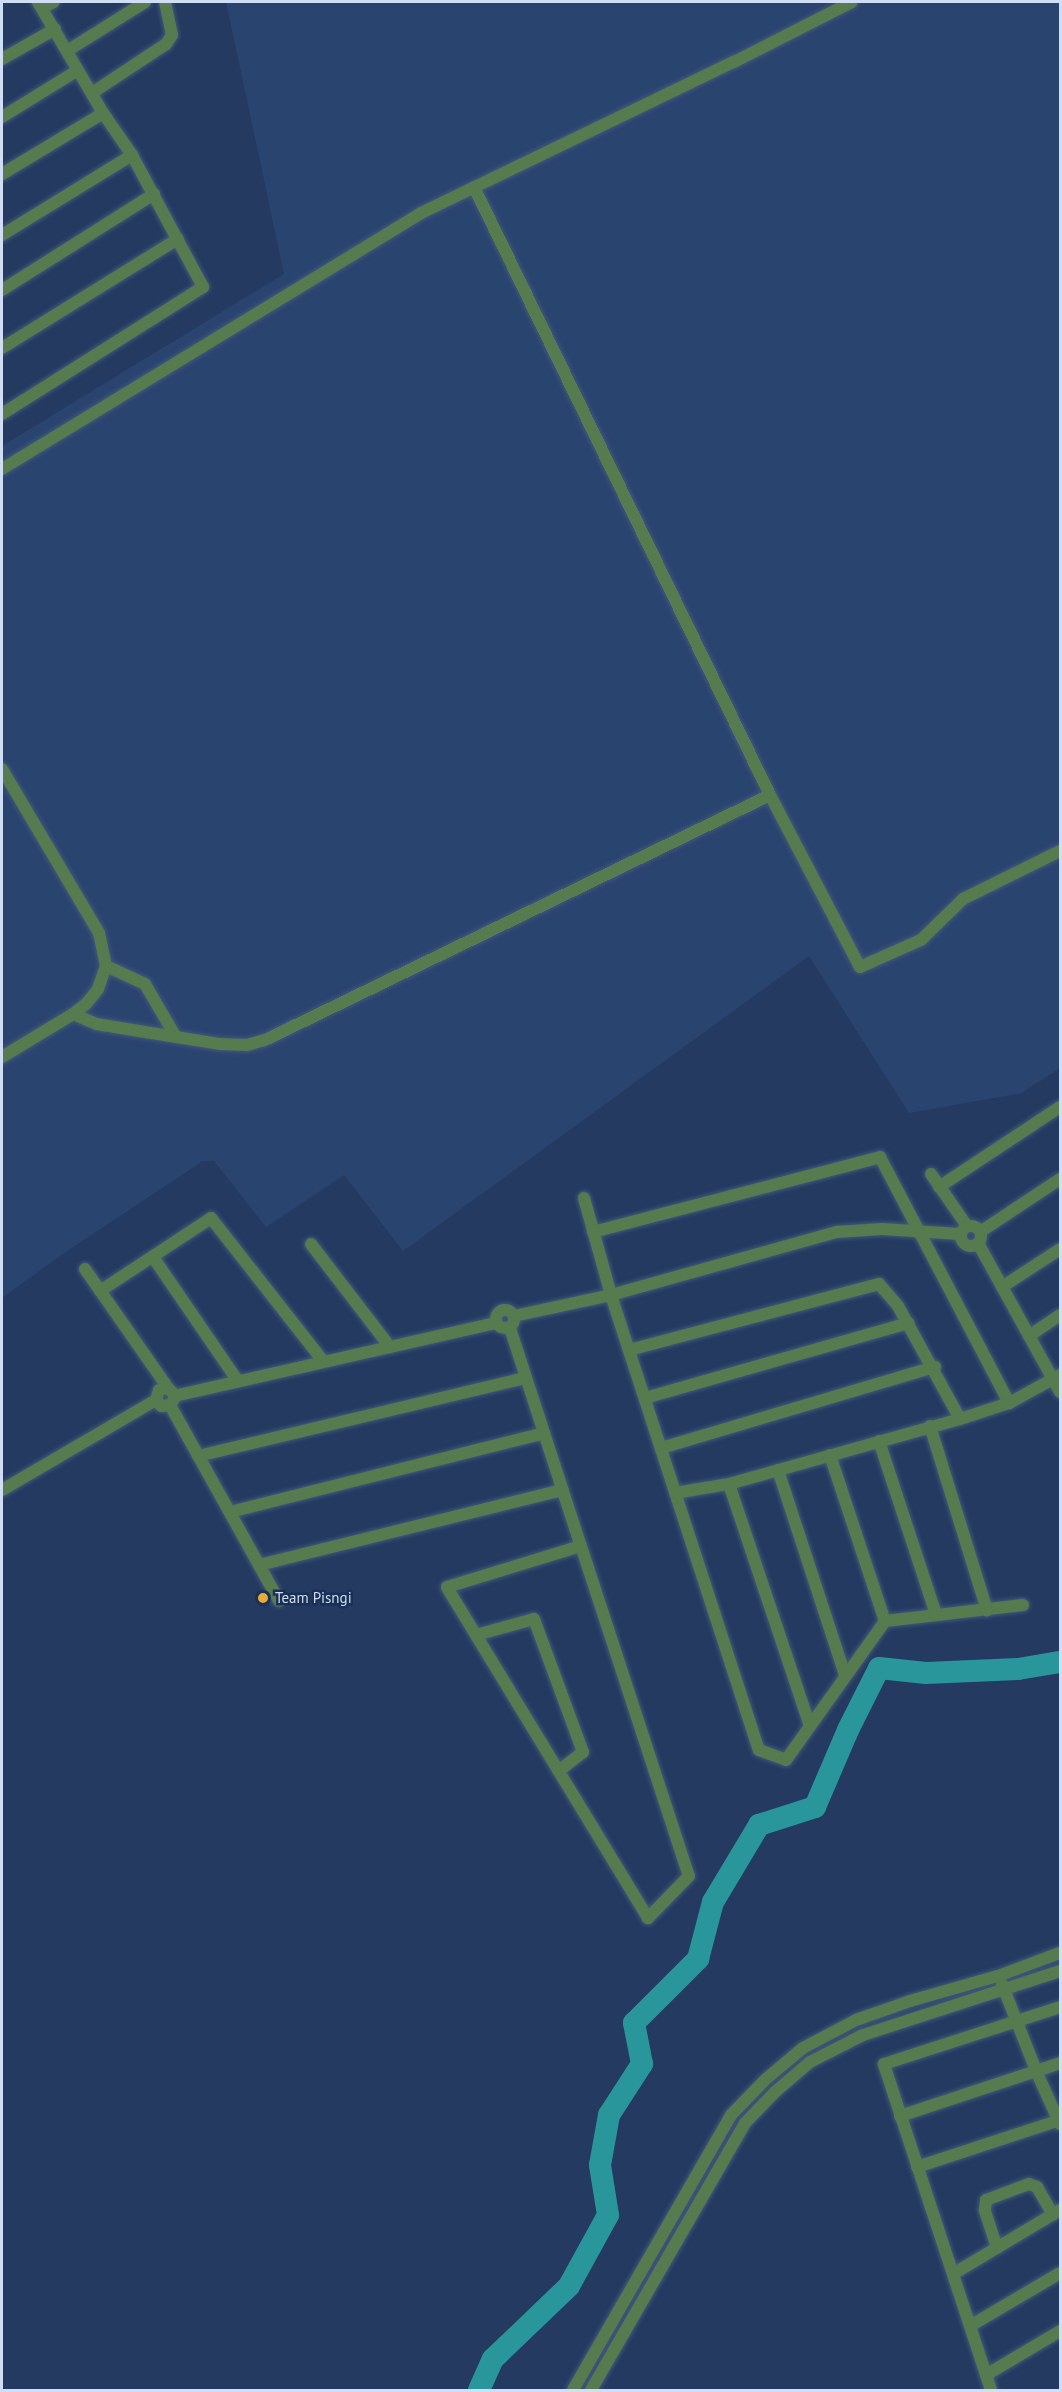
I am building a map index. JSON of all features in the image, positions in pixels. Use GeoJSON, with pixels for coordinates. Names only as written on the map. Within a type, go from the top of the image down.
{"type":"FeatureCollection","features":[{"type":"Feature","properties":{"kind":"street"},"geometry":{"type":"LineString","coordinates":[[2,413],[203,287],[132,155],[103,113],[40,5],[54,2]]}},
{"type":"Feature","properties":{"kind":"street"},"geometry":{"type":"LineString","coordinates":[[67,51],[145,2]]}},
{"type":"Feature","properties":{"kind":"street"},"geometry":{"type":"LineString","coordinates":[[92,93],[166,44],[172,35],[165,2]]}},
{"type":"Feature","properties":{"kind":"street"},"geometry":{"type":"LineString","coordinates":[[2,469],[421,213],[734,62],[830,6],[852,2]]}},
{"type":"Feature","properties":{"kind":"street"},"geometry":{"type":"LineString","coordinates":[[2,59],[55,29]]}},
{"type":"Feature","properties":{"kind":"street"},"geometry":{"type":"LineString","coordinates":[[2,117],[78,70]]}},
{"type":"Feature","properties":{"kind":"street"},"geometry":{"type":"LineString","coordinates":[[2,174],[103,113]]}},
{"type":"Feature","properties":{"kind":"street"},"geometry":{"type":"LineString","coordinates":[[2,235],[132,155]]}},
{"type":"Feature","properties":{"kind":"street"},"geometry":{"type":"LineString","coordinates":[[474,187],[770,795],[860,967],[921,940],[963,899],[1060,851]]}},
{"type":"Feature","properties":{"kind":"street"},"geometry":{"type":"LineString","coordinates":[[2,290],[154,195]]}},
{"type":"Feature","properties":{"kind":"street"},"geometry":{"type":"LineString","coordinates":[[2,348],[178,239]]}},
{"type":"Feature","properties":{"kind":"street"},"geometry":{"type":"LineString","coordinates":[[2,769],[99,933],[106,966],[98,989],[73,1014],[2,1057]]}},
{"type":"Feature","properties":{"kind":"street"},"geometry":{"type":"LineString","coordinates":[[73,1014],[96,1024],[176,1037],[247,1045],[265,1040],[770,795]]}},
{"type":"Feature","properties":{"kind":"street"},"geometry":{"type":"LineString","coordinates":[[106,966],[144,984],[176,1037]]}},
{"type":"Feature","properties":{"kind":"street"},"geometry":{"type":"LineString","coordinates":[[939,1187],[1060,1107]]}},
{"type":"Feature","properties":{"kind":"street"},"geometry":{"type":"LineString","coordinates":[[593,1232],[880,1157],[1009,1403]]}},
{"type":"Feature","properties":{"kind":"street"},"geometry":{"type":"LineString","coordinates":[[931,1174],[964,1230],[965,1244],[979,1238],[1060,1179]]}},
{"type":"Feature","properties":{"kind":"street"},"geometry":{"type":"LineString","coordinates":[[584,1198],[611,1295],[759,1750],[786,1760],[885,1621],[1023,1605]]}},
{"type":"Feature","properties":{"kind":"street"},"geometry":{"type":"LineString","coordinates":[[100,1291],[211,1218],[322,1361]]}},
{"type":"Feature","properties":{"kind":"street"},"geometry":{"type":"LineString","coordinates":[[2,1490],[156,1400],[162,1406],[171,1396],[322,1361],[496,1323],[501,1328],[512,1322],[837,1232],[882,1229],[964,1230],[975,1226],[1002,1287],[1029,1336],[1057,1377],[1060,1392]]}},
{"type":"Feature","properties":{"kind":"street"},"geometry":{"type":"LineString","coordinates":[[311,1244],[390,1347]]}},
{"type":"Feature","properties":{"kind":"street"},"geometry":{"type":"LineString","coordinates":[[1002,1287],[1060,1249]]}},
{"type":"Feature","properties":{"kind":"street"},"geometry":{"type":"LineString","coordinates":[[153,1257],[238,1381]]}},
{"type":"Feature","properties":{"kind":"street"},"geometry":{"type":"LineString","coordinates":[[85,1269],[171,1396],[198,1456],[279,1601]]}},
{"type":"Feature","properties":{"kind":"street"},"geometry":{"type":"LineString","coordinates":[[629,1350],[879,1284],[909,1323],[960,1419]]}},
{"type":"Feature","properties":{"kind":"street"},"geometry":{"type":"LineString","coordinates":[[1029,1336],[1060,1315]]}},
{"type":"Feature","properties":{"kind":"street"},"geometry":{"type":"LineString","coordinates":[[512,1322],[526,1378],[563,1490],[689,1876],[648,1918],[447,1587],[581,1546]]}},
{"type":"Feature","properties":{"kind":"street"},"geometry":{"type":"LineString","coordinates":[[645,1398],[909,1323]]}},
{"type":"Feature","properties":{"kind":"street"},"geometry":{"type":"LineString","coordinates":[[661,1448],[934,1367]]}},
{"type":"Feature","properties":{"kind":"street"},"geometry":{"type":"LineString","coordinates":[[675,1493],[729,1484],[960,1419],[1009,1403],[1057,1377]]}},
{"type":"Feature","properties":{"kind":"street"},"geometry":{"type":"LineString","coordinates":[[198,1456],[526,1378]]}},
{"type":"Feature","properties":{"kind":"street"},"geometry":{"type":"LineString","coordinates":[[930,1426],[987,1610]]}},
{"type":"Feature","properties":{"kind":"street"},"geometry":{"type":"LineString","coordinates":[[230,1512],[544,1433]]}},
{"type":"Feature","properties":{"kind":"street"},"geometry":{"type":"LineString","coordinates":[[879,1441],[936,1614]]}},
{"type":"Feature","properties":{"kind":"street"},"geometry":{"type":"LineString","coordinates":[[830,1455],[885,1621]]}},
{"type":"Feature","properties":{"kind":"street"},"geometry":{"type":"LineString","coordinates":[[778,1470],[845,1675]]}},
{"type":"Feature","properties":{"kind":"street"},"geometry":{"type":"LineString","coordinates":[[729,1484],[810,1726]]}},
{"type":"Feature","properties":{"kind":"street"},"geometry":{"type":"LineString","coordinates":[[259,1565],[563,1490]]}},
{"type":"Feature","properties":{"kind":"street"},"geometry":{"type":"LineString","coordinates":[[476,1635],[534,1619],[584,1752],[559,1771]]}},
{"type":"Feature","properties":{"kind":"street"},"geometry":{"type":"LineString","coordinates":[[573,2391],[731,2115],[766,2079],[803,2048],[856,2020],[910,2001],[998,1976],[1060,1953]]}},
{"type":"Feature","properties":{"kind":"street"},"geometry":{"type":"LineString","coordinates":[[591,2391],[745,2123],[775,2092],[810,2062],[863,2035],[1060,1971]]}},
{"type":"Feature","properties":{"kind":"street"},"geometry":{"type":"LineString","coordinates":[[917,2167],[1060,2122],[1037,2073],[998,1976]]}},
{"type":"Feature","properties":{"kind":"street"},"geometry":{"type":"LineString","coordinates":[[991,2391],[884,2064],[1060,2007]]}},
{"type":"Feature","properties":{"kind":"street"},"geometry":{"type":"LineString","coordinates":[[900,2116],[1037,2073],[1060,2063]]}},
{"type":"Feature","properties":{"kind":"street"},"geometry":{"type":"LineString","coordinates":[[953,2274],[997,2248],[1057,2212],[1037,2187],[1029,2184],[986,2200],[986,2210],[997,2248]]}},
{"type":"Feature","properties":{"kind":"street"},"geometry":{"type":"LineString","coordinates":[[970,2326],[1060,2273]]}},
{"type":"Feature","properties":{"kind":"street"},"geometry":{"type":"LineString","coordinates":[[986,2375],[1060,2331]]}},
{"type":"Feature","properties":{"kind":"shaded area"},"geometry":{"type":"Polygon","coordinates":[[[226,2],[1060,2],[1060,1068],[1022,1093],[909,1113],[809,956],[403,1251],[344,1175],[266,1227],[214,1161],[203,1161],[67,1251],[2,1298],[2,446],[284,274],[226,2]]]}},
{"type":"Feature","properties":{"kind":"waterway"},"geometry":{"type":"LineString","coordinates":[[479,2390],[493,2359],[569,2286],[608,2215],[600,2165],[609,2115],[642,2064],[634,2023],[698,1959],[713,1902],[759,1825],[815,1807],[848,1730],[879,1668],[926,1673],[1018,1669],[1060,1662]]}},
{"type":"Feature","properties":{"kind":"place","name":"Team Pisngi"},"geometry":{"type":"Point","coordinates":[263,1598]}}]}
